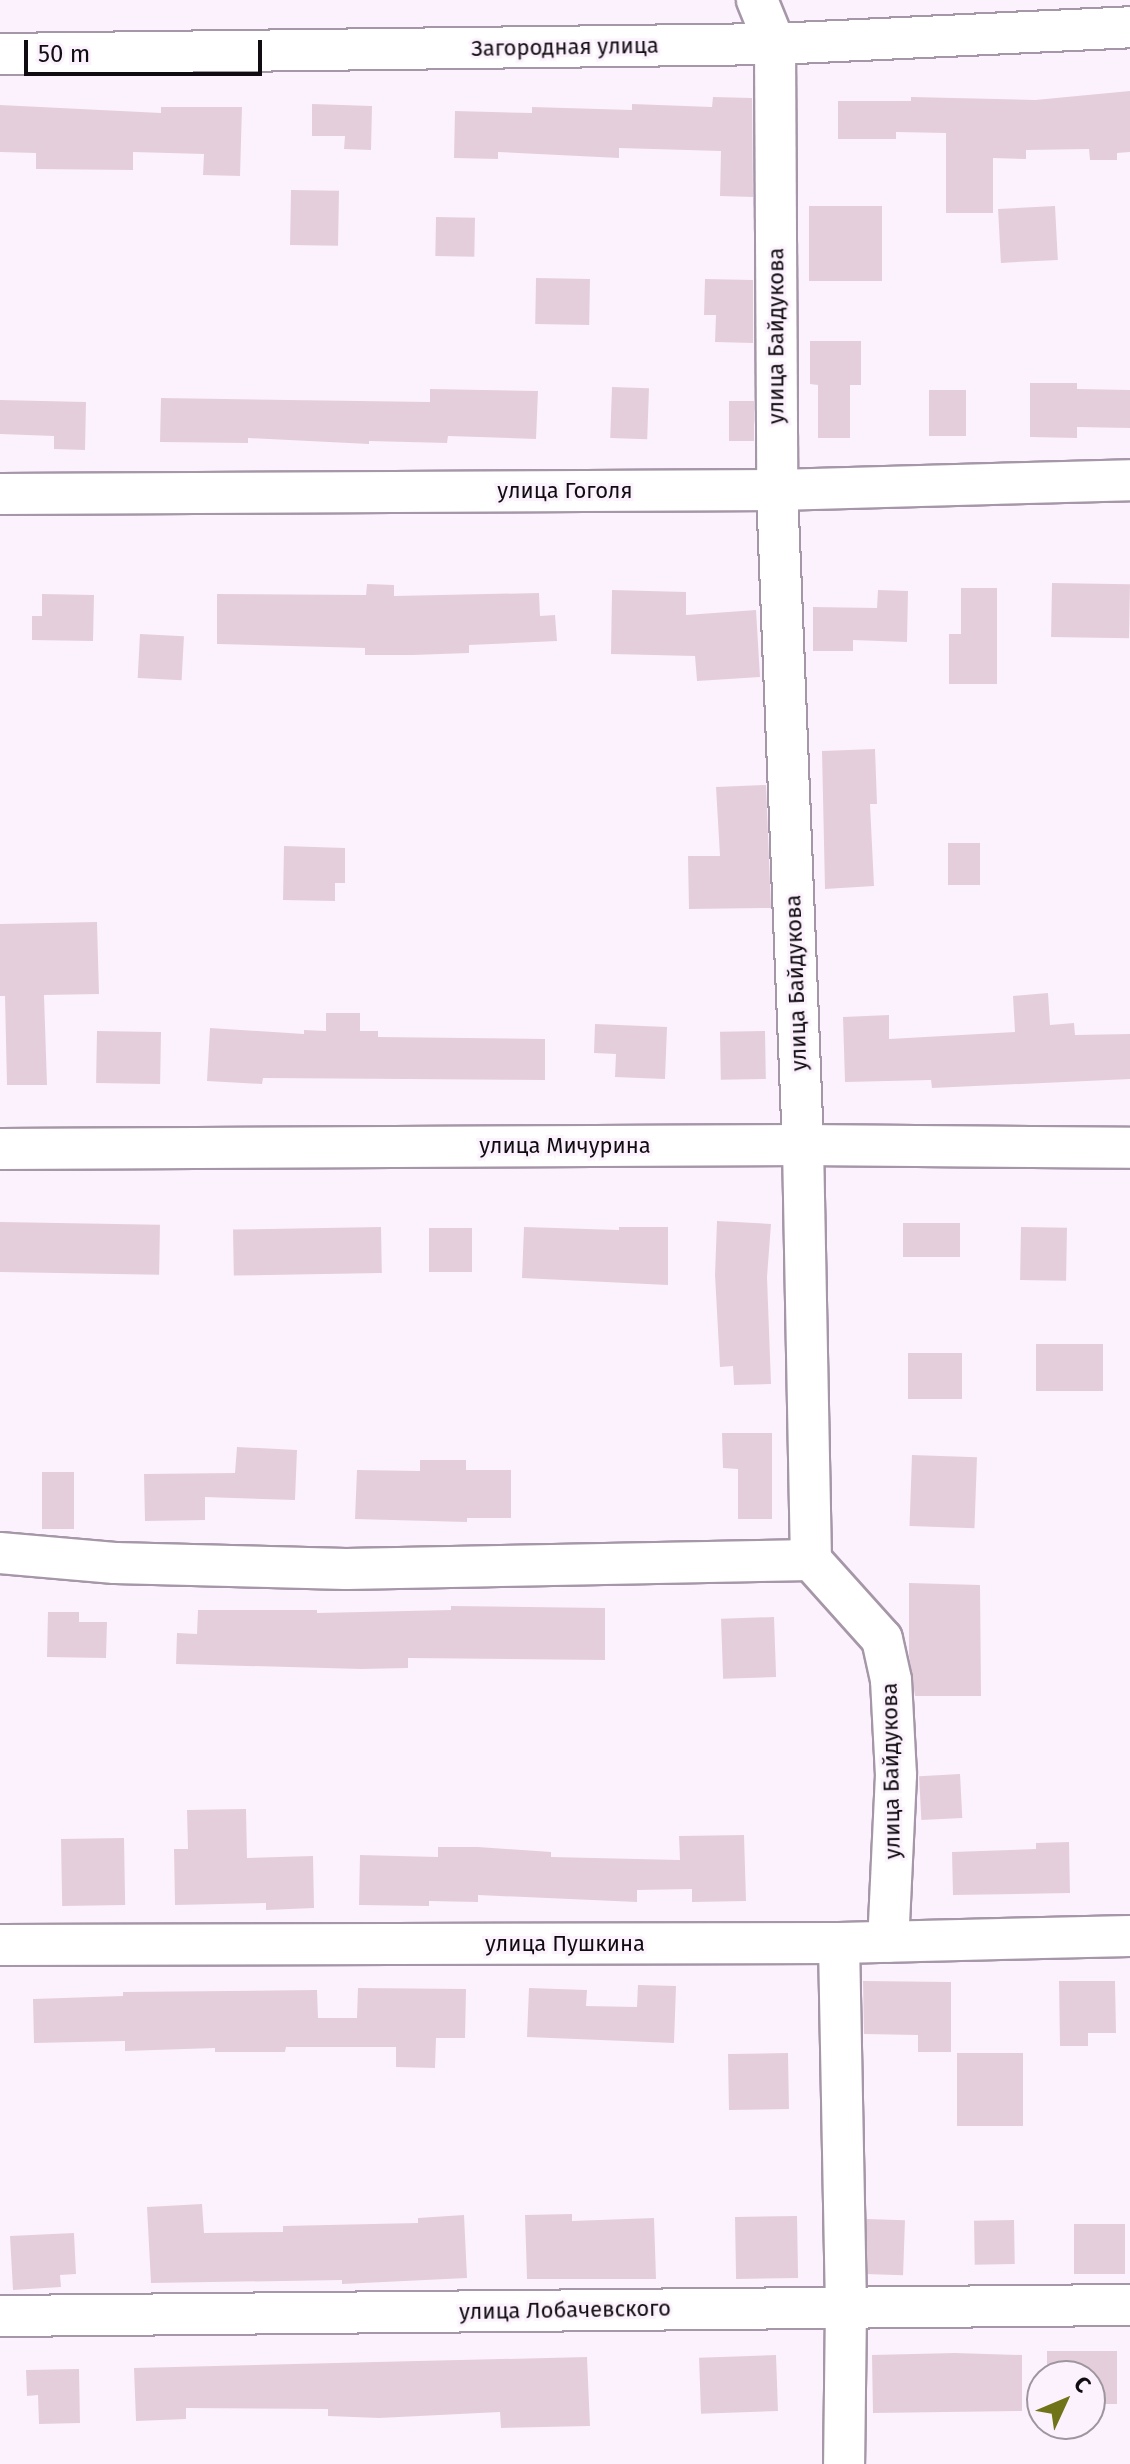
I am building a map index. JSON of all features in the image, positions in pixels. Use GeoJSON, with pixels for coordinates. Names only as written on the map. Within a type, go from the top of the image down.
{"type":"FeatureCollection","features":[{"type":"Feature","properties":{"kind":"street","name":"улица Байдукова"},"geometry":{"type":"LineString","coordinates":[[757,0],[775,44],[777,490],[803,1145],[811,1560],[882,1639],[891,1680],[896,1775],[888,1942]]}},
{"type":"Feature","properties":{"kind":"street","name":"Загородная улица"},"geometry":{"type":"LineString","coordinates":[[0,54],[775,44],[1130,27]]}},
{"type":"Feature","properties":{"kind":"street","name":"улица Гоголя"},"geometry":{"type":"LineString","coordinates":[[0,494],[777,490],[1130,480]]}},
{"type":"Feature","properties":{"kind":"street","name":"улица Мичурина"},"geometry":{"type":"LineString","coordinates":[[0,1149],[803,1145],[1130,1148]]}},
{"type":"Feature","properties":{"kind":"street"},"geometry":{"type":"LineString","coordinates":[[0,1553],[115,1563],[346,1569],[811,1560]]}},
{"type":"Feature","properties":{"kind":"street","name":"улица Пушкина"},"geometry":{"type":"LineString","coordinates":[[0,1945],[839,1943],[1130,1936]]}},
{"type":"Feature","properties":{"kind":"street"},"geometry":{"type":"LineString","coordinates":[[839,1943],[846,2307],[844,2464]]}},
{"type":"Feature","properties":{"kind":"street","name":"улица Лобачевского"},"geometry":{"type":"LineString","coordinates":[[0,2316],[1130,2305]]}},
{"type":"Feature","properties":{"kind":"building"},"geometry":{"type":"Polygon","coordinates":[[[1130,91],[1130,152],[1117,153],[1117,160],[1090,160],[1089,149],[1026,150],[1026,159],[993,158],[993,213],[946,213],[946,133],[896,132],[896,139],[838,139],[838,101],[911,101],[911,97],[1035,100],[1130,91]]]}},
{"type":"Feature","properties":{"kind":"building"},"geometry":{"type":"Polygon","coordinates":[[[713,97],[752,98],[753,197],[720,196],[721,151],[619,148],[619,158],[498,152],[498,159],[454,158],[455,111],[532,113],[532,107],[632,110],[632,104],[712,107],[713,97]]]}},
{"type":"Feature","properties":{"kind":"building"},"geometry":{"type":"Polygon","coordinates":[[[312,104],[372,106],[371,150],[344,149],[345,136],[312,136],[312,104]]]}},
{"type":"Feature","properties":{"kind":"building"},"geometry":{"type":"Polygon","coordinates":[[[0,105],[161,113],[161,107],[242,107],[240,176],[203,175],[204,154],[133,152],[133,170],[36,169],[36,153],[0,152],[0,105]]]}},
{"type":"Feature","properties":{"kind":"building"},"geometry":{"type":"Polygon","coordinates":[[[291,190],[339,191],[338,246],[290,245],[291,190]]]}},
{"type":"Feature","properties":{"kind":"building"},"geometry":{"type":"Polygon","coordinates":[[[809,206],[882,206],[882,281],[809,281],[809,206]]]}},
{"type":"Feature","properties":{"kind":"building"},"geometry":{"type":"Polygon","coordinates":[[[1055,206],[1058,260],[1001,263],[998,209],[1055,206]]]}},
{"type":"Feature","properties":{"kind":"building"},"geometry":{"type":"Polygon","coordinates":[[[436,217],[475,218],[474,257],[435,256],[436,217]]]}},
{"type":"Feature","properties":{"kind":"building"},"geometry":{"type":"Polygon","coordinates":[[[536,278],[590,279],[589,325],[535,324],[536,278]]]}},
{"type":"Feature","properties":{"kind":"building"},"geometry":{"type":"Polygon","coordinates":[[[705,279],[753,280],[753,343],[715,342],[716,315],[704,315],[705,279]]]}},
{"type":"Feature","properties":{"kind":"building"},"geometry":{"type":"Polygon","coordinates":[[[810,341],[861,341],[861,385],[850,385],[850,438],[818,438],[818,385],[810,384],[810,341]]]}},
{"type":"Feature","properties":{"kind":"building"},"geometry":{"type":"Polygon","coordinates":[[[1030,383],[1077,383],[1077,389],[1130,390],[1130,428],[1077,427],[1077,438],[1030,437],[1030,383]]]}},
{"type":"Feature","properties":{"kind":"building"},"geometry":{"type":"Polygon","coordinates":[[[612,387],[649,388],[647,439],[610,438],[612,387]]]}},
{"type":"Feature","properties":{"kind":"building"},"geometry":{"type":"Polygon","coordinates":[[[430,389],[538,391],[536,439],[448,436],[447,443],[369,441],[369,444],[248,438],[248,443],[160,442],[161,398],[430,402],[430,389]]]}},
{"type":"Feature","properties":{"kind":"building"},"geometry":{"type":"Polygon","coordinates":[[[929,390],[966,390],[966,436],[929,436],[929,390]]]}},
{"type":"Feature","properties":{"kind":"building"},"geometry":{"type":"Polygon","coordinates":[[[0,400],[86,402],[85,450],[54,449],[54,436],[0,434],[0,400]]]}},
{"type":"Feature","properties":{"kind":"building"},"geometry":{"type":"Polygon","coordinates":[[[729,401],[754,401],[754,441],[729,441],[729,401]]]}},
{"type":"Feature","properties":{"kind":"building"},"geometry":{"type":"Polygon","coordinates":[[[1052,583],[1130,584],[1129,638],[1051,637],[1052,583]]]}},
{"type":"Feature","properties":{"kind":"building"},"geometry":{"type":"Polygon","coordinates":[[[367,584],[394,585],[394,596],[539,593],[540,616],[555,615],[557,641],[469,645],[469,653],[413,655],[365,655],[365,648],[217,644],[217,594],[366,595],[367,584]]]}},
{"type":"Feature","properties":{"kind":"building"},"geometry":{"type":"Polygon","coordinates":[[[961,588],[997,588],[997,684],[949,684],[949,634],[961,634],[961,588]]]}},
{"type":"Feature","properties":{"kind":"building"},"geometry":{"type":"Polygon","coordinates":[[[612,590],[686,592],[686,615],[756,610],[760,677],[697,681],[695,656],[611,654],[612,590]]]}},
{"type":"Feature","properties":{"kind":"building"},"geometry":{"type":"Polygon","coordinates":[[[878,590],[908,591],[907,642],[853,640],[853,651],[813,651],[813,607],[877,608],[878,590]]]}},
{"type":"Feature","properties":{"kind":"building"},"geometry":{"type":"Polygon","coordinates":[[[42,594],[94,595],[93,641],[32,640],[32,616],[42,616],[42,594]]]}},
{"type":"Feature","properties":{"kind":"building"},"geometry":{"type":"Polygon","coordinates":[[[140,634],[184,636],[182,680],[138,678],[140,634]]]}},
{"type":"Feature","properties":{"kind":"building"},"geometry":{"type":"Polygon","coordinates":[[[875,749],[877,804],[870,804],[874,886],[825,889],[822,751],[875,749]]]}},
{"type":"Feature","properties":{"kind":"building"},"geometry":{"type":"Polygon","coordinates":[[[766,785],[771,908],[689,909],[688,856],[720,856],[716,787],[766,785]]]}},
{"type":"Feature","properties":{"kind":"building"},"geometry":{"type":"Polygon","coordinates":[[[948,843],[980,843],[980,885],[948,885],[948,843]]]}},
{"type":"Feature","properties":{"kind":"building"},"geometry":{"type":"Polygon","coordinates":[[[284,846],[345,848],[345,883],[335,883],[335,901],[283,900],[284,846]]]}},
{"type":"Feature","properties":{"kind":"building"},"geometry":{"type":"Polygon","coordinates":[[[97,922],[99,994],[44,995],[47,1085],[7,1085],[5,996],[0,996],[0,924],[97,922]]]}},
{"type":"Feature","properties":{"kind":"building"},"geometry":{"type":"Polygon","coordinates":[[[1048,993],[1050,1025],[1074,1023],[1075,1035],[1130,1034],[1130,1079],[932,1088],[931,1080],[845,1082],[843,1017],[889,1015],[889,1039],[1015,1032],[1013,996],[1048,993]]]}},
{"type":"Feature","properties":{"kind":"building"},"geometry":{"type":"Polygon","coordinates":[[[326,1013],[360,1013],[360,1031],[378,1031],[378,1037],[545,1039],[545,1080],[263,1078],[262,1084],[207,1081],[210,1028],[304,1034],[304,1030],[326,1031],[326,1013]]]}},
{"type":"Feature","properties":{"kind":"building"},"geometry":{"type":"Polygon","coordinates":[[[595,1024],[667,1027],[665,1079],[615,1077],[616,1054],[594,1053],[595,1024]]]}},
{"type":"Feature","properties":{"kind":"building"},"geometry":{"type":"Polygon","coordinates":[[[97,1031],[161,1032],[160,1084],[96,1083],[97,1031]]]}},
{"type":"Feature","properties":{"kind":"building"},"geometry":{"type":"Polygon","coordinates":[[[765,1031],[766,1079],[721,1080],[720,1032],[765,1031]]]}},
{"type":"Feature","properties":{"kind":"building"},"geometry":{"type":"Polygon","coordinates":[[[717,1221],[771,1224],[767,1277],[771,1384],[734,1385],[733,1366],[720,1367],[715,1275],[717,1221]]]}},
{"type":"Feature","properties":{"kind":"building"},"geometry":{"type":"Polygon","coordinates":[[[0,1222],[160,1225],[159,1275],[0,1272],[0,1222]]]}},
{"type":"Feature","properties":{"kind":"building"},"geometry":{"type":"Polygon","coordinates":[[[903,1223],[960,1223],[960,1257],[903,1257],[903,1223]]]}},
{"type":"Feature","properties":{"kind":"building"},"geometry":{"type":"Polygon","coordinates":[[[381,1227],[382,1273],[234,1276],[233,1230],[381,1227]]]}},
{"type":"Feature","properties":{"kind":"building"},"geometry":{"type":"Polygon","coordinates":[[[524,1227],[619,1230],[619,1227],[668,1227],[668,1285],[522,1278],[524,1227]]]}},
{"type":"Feature","properties":{"kind":"building"},"geometry":{"type":"Polygon","coordinates":[[[1021,1227],[1067,1228],[1066,1281],[1020,1280],[1021,1227]]]}},
{"type":"Feature","properties":{"kind":"building"},"geometry":{"type":"Polygon","coordinates":[[[429,1228],[472,1228],[472,1272],[429,1272],[429,1228]]]}},
{"type":"Feature","properties":{"kind":"building"},"geometry":{"type":"Polygon","coordinates":[[[1036,1344],[1103,1344],[1103,1391],[1036,1391],[1036,1344]]]}},
{"type":"Feature","properties":{"kind":"building"},"geometry":{"type":"Polygon","coordinates":[[[908,1353],[962,1353],[962,1399],[908,1399],[908,1353]]]}},
{"type":"Feature","properties":{"kind":"building"},"geometry":{"type":"Polygon","coordinates":[[[722,1433],[772,1433],[772,1519],[738,1519],[738,1469],[723,1468],[722,1433]]]}},
{"type":"Feature","properties":{"kind":"building"},"geometry":{"type":"Polygon","coordinates":[[[237,1447],[297,1450],[295,1500],[205,1497],[205,1520],[145,1521],[144,1474],[235,1473],[237,1447]]]}},
{"type":"Feature","properties":{"kind":"building"},"geometry":{"type":"Polygon","coordinates":[[[912,1455],[977,1457],[974,1528],[910,1526],[912,1455]]]}},
{"type":"Feature","properties":{"kind":"building"},"geometry":{"type":"Polygon","coordinates":[[[420,1460],[466,1460],[466,1470],[511,1470],[511,1518],[467,1518],[467,1522],[355,1519],[357,1470],[420,1471],[420,1460]]]}},
{"type":"Feature","properties":{"kind":"building"},"geometry":{"type":"Polygon","coordinates":[[[42,1472],[74,1472],[74,1529],[42,1529],[42,1472]]]}},
{"type":"Feature","properties":{"kind":"building"},"geometry":{"type":"Polygon","coordinates":[[[909,1583],[980,1585],[981,1696],[915,1696],[909,1655],[909,1583]]]}},
{"type":"Feature","properties":{"kind":"building"},"geometry":{"type":"Polygon","coordinates":[[[451,1606],[605,1608],[605,1660],[408,1658],[408,1668],[361,1669],[176,1664],[177,1633],[197,1634],[198,1610],[317,1610],[317,1613],[451,1610],[451,1606]]]}},
{"type":"Feature","properties":{"kind":"building"},"geometry":{"type":"Polygon","coordinates":[[[48,1612],[79,1612],[79,1622],[107,1622],[106,1658],[47,1657],[48,1612]]]}},
{"type":"Feature","properties":{"kind":"building"},"geometry":{"type":"Polygon","coordinates":[[[774,1617],[776,1677],[723,1679],[721,1619],[774,1617]]]}},
{"type":"Feature","properties":{"kind":"building"},"geometry":{"type":"Polygon","coordinates":[[[960,1774],[962,1818],[921,1820],[919,1776],[960,1774]]]}},
{"type":"Feature","properties":{"kind":"building"},"geometry":{"type":"Polygon","coordinates":[[[246,1809],[247,1858],[313,1856],[314,1908],[266,1910],[266,1903],[175,1905],[174,1849],[188,1849],[187,1810],[246,1809]]]}},
{"type":"Feature","properties":{"kind":"building"},"geometry":{"type":"Polygon","coordinates":[[[744,1835],[746,1901],[692,1902],[692,1889],[637,1890],[637,1902],[478,1895],[478,1902],[429,1901],[429,1906],[359,1905],[360,1855],[438,1857],[438,1847],[478,1847],[551,1852],[551,1857],[680,1860],[679,1836],[744,1835]]]}},
{"type":"Feature","properties":{"kind":"building"},"geometry":{"type":"Polygon","coordinates":[[[124,1838],[125,1905],[62,1906],[61,1839],[124,1838]]]}},
{"type":"Feature","properties":{"kind":"building"},"geometry":{"type":"Polygon","coordinates":[[[1069,1842],[1070,1893],[953,1895],[952,1852],[1036,1849],[1036,1843],[1069,1842]]]}},
{"type":"Feature","properties":{"kind":"building"},"geometry":{"type":"Polygon","coordinates":[[[863,1981],[951,1982],[951,2052],[918,2052],[918,2035],[864,2034],[863,1981]]]}},
{"type":"Feature","properties":{"kind":"building"},"geometry":{"type":"Polygon","coordinates":[[[1059,1981],[1115,1981],[1116,2033],[1088,2033],[1088,2046],[1060,2046],[1059,1981]]]}},
{"type":"Feature","properties":{"kind":"building"},"geometry":{"type":"Polygon","coordinates":[[[638,1985],[676,1986],[674,2043],[527,2037],[529,1988],[587,1990],[586,2006],[637,2007],[638,1985]]]}},
{"type":"Feature","properties":{"kind":"building"},"geometry":{"type":"Polygon","coordinates":[[[358,1988],[466,1989],[465,2038],[436,2038],[435,2068],[396,2067],[396,2047],[286,2047],[285,2052],[215,2052],[215,2048],[125,2051],[125,2041],[34,2043],[33,1999],[123,1996],[123,1992],[317,1990],[318,2018],[357,2018],[358,1988]]]}},
{"type":"Feature","properties":{"kind":"building"},"geometry":{"type":"Polygon","coordinates":[[[788,2053],[789,2109],[729,2110],[728,2054],[788,2053]]]}},
{"type":"Feature","properties":{"kind":"building"},"geometry":{"type":"Polygon","coordinates":[[[957,2053],[1023,2053],[1023,2126],[957,2126],[957,2053]]]}},
{"type":"Feature","properties":{"kind":"building"},"geometry":{"type":"Polygon","coordinates":[[[202,2204],[204,2233],[283,2232],[283,2226],[418,2223],[418,2218],[464,2215],[467,2278],[342,2284],[342,2280],[151,2283],[147,2207],[202,2204]]]}},
{"type":"Feature","properties":{"kind":"building"},"geometry":{"type":"Polygon","coordinates":[[[572,2214],[572,2221],[654,2218],[656,2279],[527,2279],[525,2215],[572,2214]]]}},
{"type":"Feature","properties":{"kind":"building"},"geometry":{"type":"Polygon","coordinates":[[[797,2216],[798,2278],[736,2279],[735,2217],[797,2216]]]}},
{"type":"Feature","properties":{"kind":"building"},"geometry":{"type":"Polygon","coordinates":[[[867,2219],[905,2220],[903,2275],[865,2274],[867,2219]]]}},
{"type":"Feature","properties":{"kind":"building"},"geometry":{"type":"Polygon","coordinates":[[[1014,2220],[1015,2264],[975,2265],[974,2221],[1014,2220]]]}},
{"type":"Feature","properties":{"kind":"building"},"geometry":{"type":"Polygon","coordinates":[[[1074,2224],[1125,2224],[1125,2274],[1074,2274],[1074,2224]]]}},
{"type":"Feature","properties":{"kind":"building"},"geometry":{"type":"Polygon","coordinates":[[[74,2233],[76,2274],[60,2275],[61,2287],[13,2290],[10,2236],[74,2233]]]}},
{"type":"Feature","properties":{"kind":"building"},"geometry":{"type":"Polygon","coordinates":[[[1047,2351],[1117,2351],[1117,2404],[1106,2404],[1106,2360],[1047,2360],[1047,2351]]]}},
{"type":"Feature","properties":{"kind":"building"},"geometry":{"type":"Polygon","coordinates":[[[776,2355],[778,2411],[701,2414],[699,2358],[776,2355]]]}},
{"type":"Feature","properties":{"kind":"building"},"geometry":{"type":"Polygon","coordinates":[[[872,2355],[1022,2355],[1022,2411],[873,2413],[872,2355]]]}},
{"type":"Feature","properties":{"kind":"building"},"geometry":{"type":"Polygon","coordinates":[[[587,2357],[590,2426],[501,2428],[500,2412],[379,2418],[328,2416],[328,2409],[186,2408],[186,2419],[136,2421],[134,2368],[587,2357]]]}},
{"type":"Feature","properties":{"kind":"building"},"geometry":{"type":"Polygon","coordinates":[[[79,2369],[80,2423],[39,2424],[38,2395],[27,2396],[26,2370],[79,2369]]]}}]}
